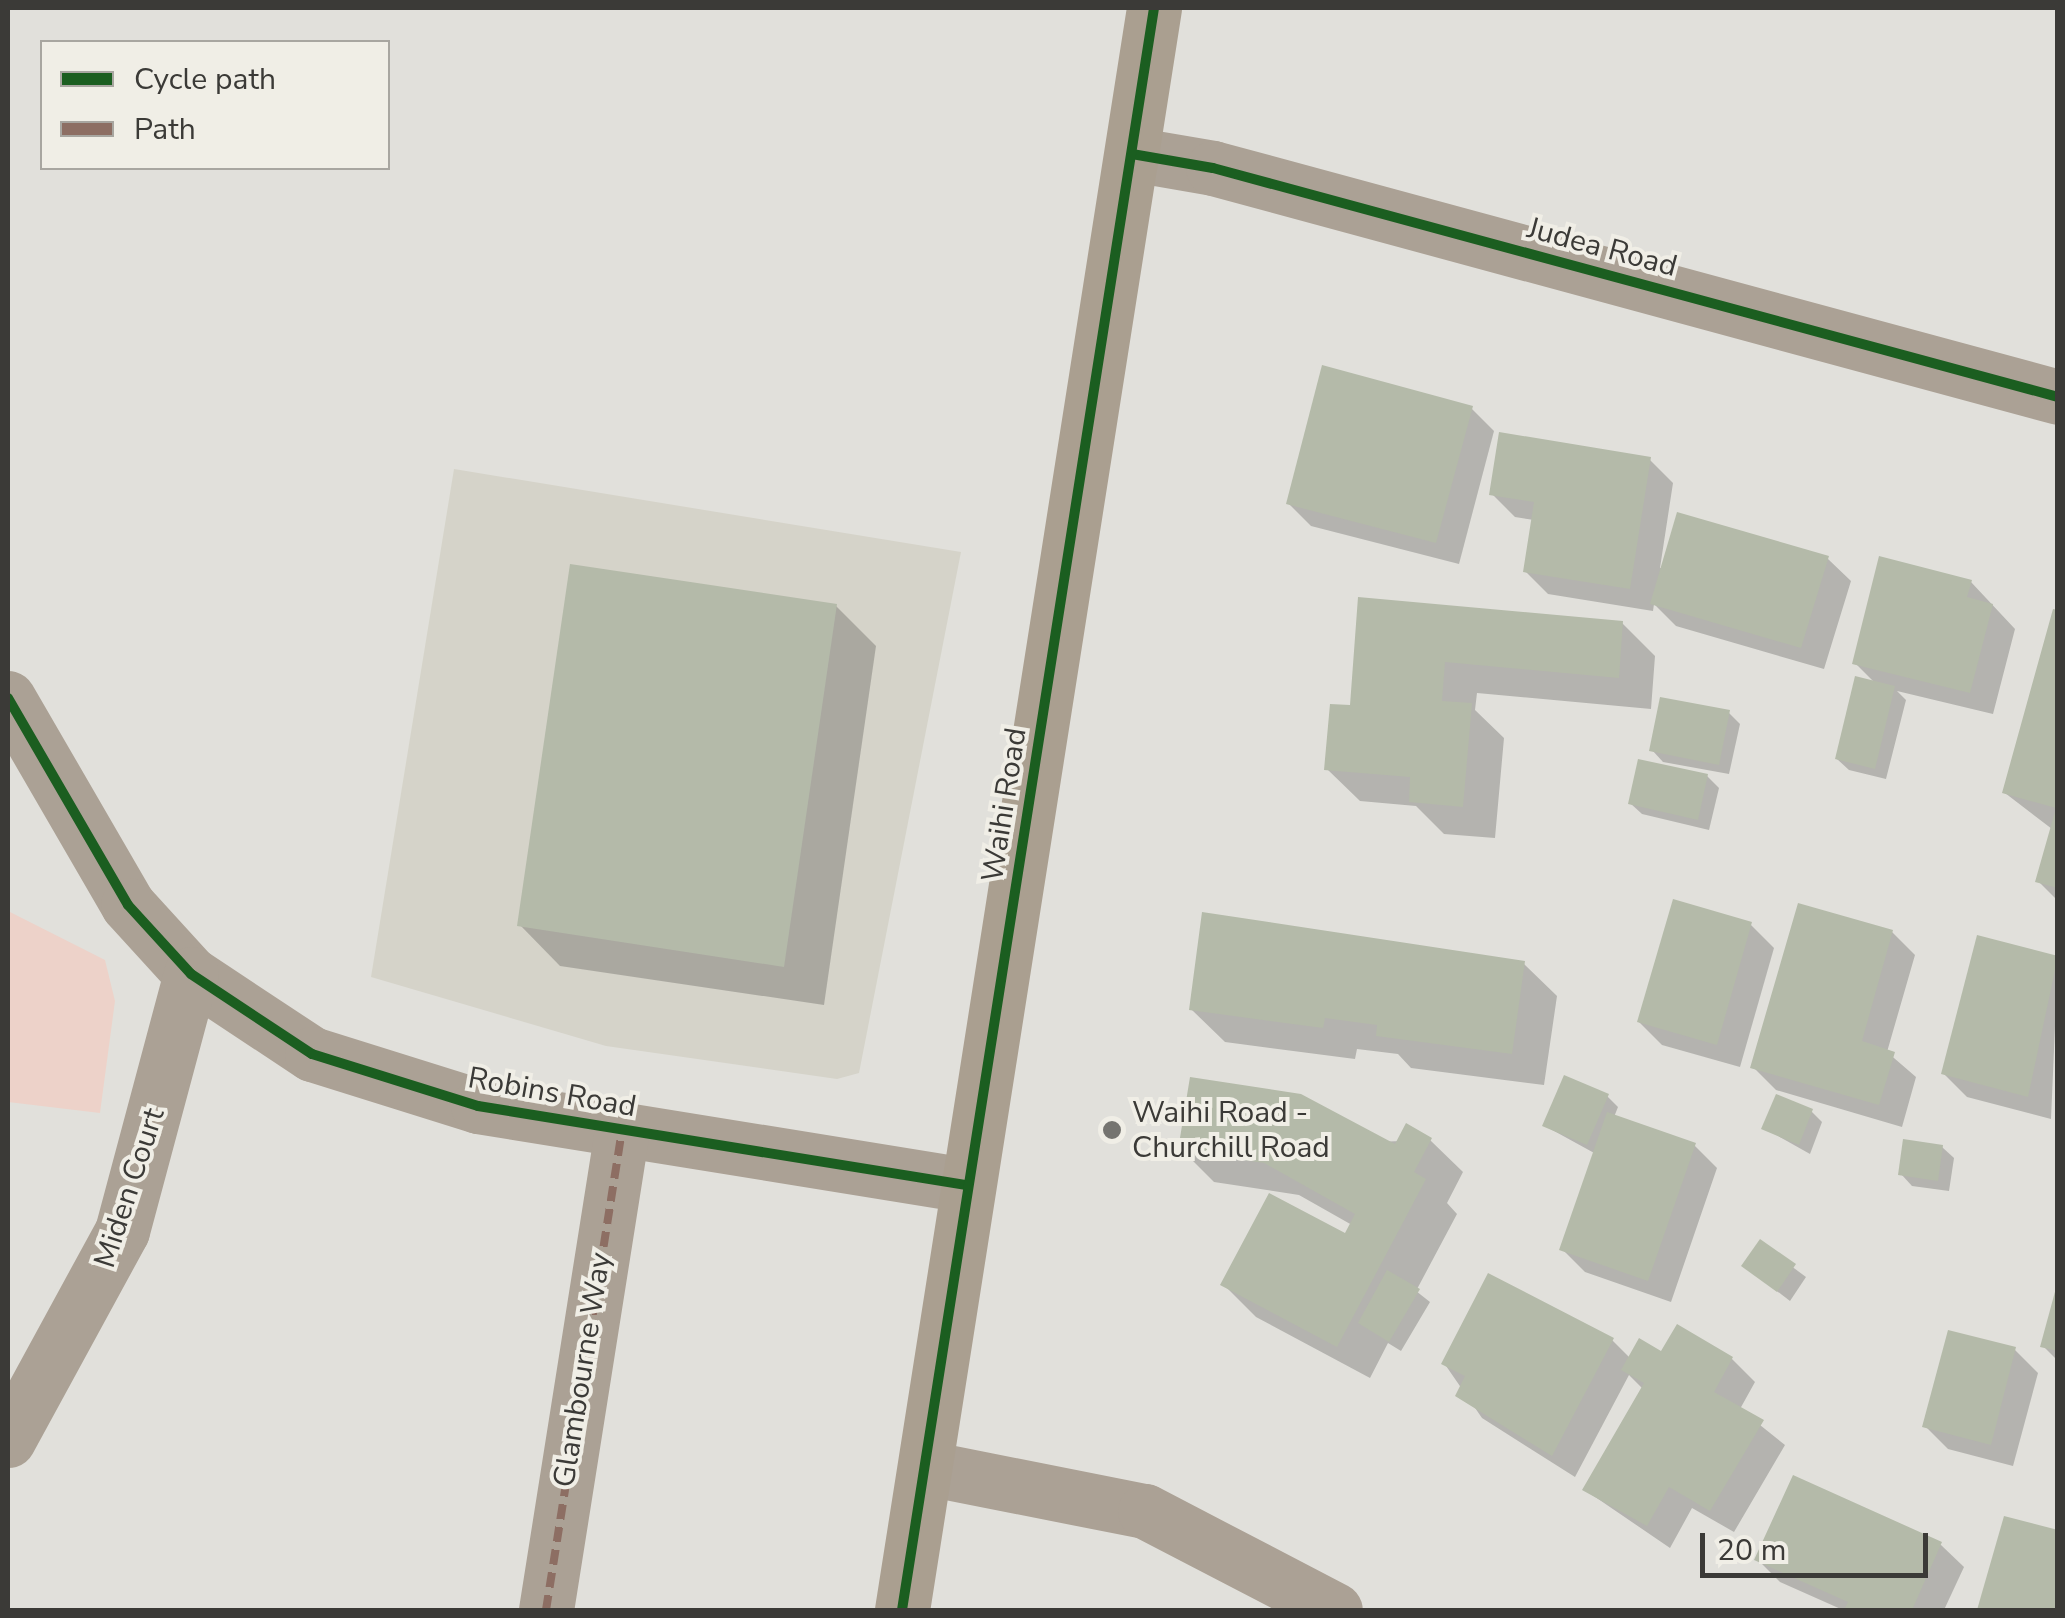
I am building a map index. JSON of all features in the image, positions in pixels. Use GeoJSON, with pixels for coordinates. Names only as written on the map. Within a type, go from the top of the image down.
{"type":"FeatureCollection","features":[{"type":"Feature","properties":{"kind":"main road","name":"Waihi Road"},"geometry":{"type":"LineString","coordinates":[[902,1610],[1154,8]]}},
{"type":"Feature","properties":{"kind":"street","name":"Judea Road"},"geometry":{"type":"LineString","coordinates":[[1132,154],[1213,168],[2058,398]]}},
{"type":"Feature","properties":{"kind":"street","name":"Robins Road"},"geometry":{"type":"LineString","coordinates":[[8,698],[97,859],[191,974],[358,1074],[419,1094],[968,1185]]}},
{"type":"Feature","properties":{"kind":"street","name":"Miden Court"},"geometry":{"type":"LineString","coordinates":[[8,1440],[122,1231],[191,974]]}},
{"type":"Feature","properties":{"kind":"street","name":"Glambourne Way"},"geometry":{"type":"LineString","coordinates":[[546,1610],[622,1130]]}},
{"type":"Feature","properties":{"kind":"street"},"geometry":{"type":"LineString","coordinates":[[927,1468],[1145,1511],[1335,1610]]}},
{"type":"Feature","properties":{"kind":"shaded area"},"geometry":{"type":"Polygon","coordinates":[[[454,469],[961,552],[859,1073],[837,1079],[606,1046],[371,977],[454,469]]]}},
{"type":"Feature","properties":{"kind":"shaded area"},"geometry":{"type":"Polygon","coordinates":[[[8,911],[105,960],[115,1001],[100,1113],[8,1102],[8,911]]]}},
{"type":"Feature","properties":{"kind":"building"},"geometry":{"type":"Polygon","coordinates":[[[1322,365],[1473,406],[1436,543],[1286,504],[1322,365]]]}},
{"type":"Feature","properties":{"kind":"building"},"geometry":{"type":"Polygon","coordinates":[[[1499,432],[1651,457],[1630,589],[1523,572],[1534,502],[1489,495],[1499,432]]]}},
{"type":"Feature","properties":{"kind":"building"},"geometry":{"type":"Polygon","coordinates":[[[1677,512],[1829,556],[1801,648],[1650,604],[1677,512]]]}},
{"type":"Feature","properties":{"kind":"building"},"geometry":{"type":"Polygon","coordinates":[[[1879,556],[1972,580],[1967,597],[1993,604],[1970,693],[1852,664],[1879,556]]]}},
{"type":"Feature","properties":{"kind":"building"},"geometry":{"type":"Polygon","coordinates":[[[570,564],[837,604],[784,967],[517,926],[570,564]]]}},
{"type":"Feature","properties":{"kind":"building"},"geometry":{"type":"Polygon","coordinates":[[[1358,597],[1623,621],[1619,678],[1445,662],[1442,701],[1472,703],[1463,807],[1409,802],[1410,777],[1324,770],[1330,704],[1350,705],[1358,597]]]}},
{"type":"Feature","properties":{"kind":"building"},"geometry":{"type":"Polygon","coordinates":[[[2053,609],[2058,610],[2058,888],[2035,882],[2056,808],[2002,793],[2053,609]]]}},
{"type":"Feature","properties":{"kind":"building"},"geometry":{"type":"Polygon","coordinates":[[[1855,676],[1895,686],[1875,769],[1835,759],[1855,676]]]}},
{"type":"Feature","properties":{"kind":"building"},"geometry":{"type":"Polygon","coordinates":[[[1660,697],[1730,710],[1719,765],[1649,751],[1660,697]]]}},
{"type":"Feature","properties":{"kind":"building"},"geometry":{"type":"Polygon","coordinates":[[[1638,759],[1708,774],[1698,820],[1628,804],[1638,759]]]}},
{"type":"Feature","properties":{"kind":"building"},"geometry":{"type":"Polygon","coordinates":[[[1673,899],[1752,922],[1717,1045],[1637,1022],[1673,899]]]}},
{"type":"Feature","properties":{"kind":"building"},"geometry":{"type":"Polygon","coordinates":[[[1798,903],[1893,930],[1862,1041],[1895,1052],[1879,1105],[1750,1068],[1798,903]]]}},
{"type":"Feature","properties":{"kind":"building"},"geometry":{"type":"Polygon","coordinates":[[[1202,912],[1525,961],[1512,1054],[1376,1036],[1377,1025],[1325,1018],[1323,1028],[1189,1010],[1202,912]]]}},
{"type":"Feature","properties":{"kind":"building"},"geometry":{"type":"Polygon","coordinates":[[[1977,935],[2058,956],[2028,1097],[1941,1074],[1977,935]]]}},
{"type":"Feature","properties":{"kind":"building"},"geometry":{"type":"Polygon","coordinates":[[[1564,1075],[1609,1094],[1587,1145],[1542,1126],[1564,1075]]]}},
{"type":"Feature","properties":{"kind":"building"},"geometry":{"type":"Polygon","coordinates":[[[1190,1077],[1301,1094],[1395,1144],[1406,1123],[1432,1138],[1414,1172],[1426,1179],[1337,1347],[1220,1285],[1269,1193],[1345,1233],[1355,1214],[1264,1163],[1178,1150],[1190,1077]]]}},
{"type":"Feature","properties":{"kind":"building"},"geometry":{"type":"Polygon","coordinates":[[[1776,1094],[1813,1109],[1799,1145],[1761,1129],[1776,1094]]]}},
{"type":"Feature","properties":{"kind":"building"},"geometry":{"type":"Polygon","coordinates":[[[1607,1112],[1696,1143],[1648,1281],[1559,1250],[1607,1112]]]}},
{"type":"Feature","properties":{"kind":"building"},"geometry":{"type":"Polygon","coordinates":[[[1903,1139],[1943,1145],[1938,1181],[1898,1175],[1903,1139]]]}},
{"type":"Feature","properties":{"kind":"building"},"geometry":{"type":"Polygon","coordinates":[[[1760,1239],[1796,1264],[1777,1292],[1741,1266],[1760,1239]]]}},
{"type":"Feature","properties":{"kind":"building"},"geometry":{"type":"Polygon","coordinates":[[[1387,1270],[1420,1289],[1389,1342],[1358,1323],[1387,1270]]]}},
{"type":"Feature","properties":{"kind":"building"},"geometry":{"type":"Polygon","coordinates":[[[1488,1273],[1614,1338],[1552,1456],[1455,1396],[1465,1376],[1441,1364],[1488,1273]]]}},
{"type":"Feature","properties":{"kind":"building"},"geometry":{"type":"Polygon","coordinates":[[[2058,1288],[2058,1351],[2040,1347],[2058,1288]]]}},
{"type":"Feature","properties":{"kind":"building"},"geometry":{"type":"Polygon","coordinates":[[[1677,1324],[1733,1357],[1714,1392],[1764,1420],[1710,1511],[1669,1487],[1647,1526],[1582,1490],[1644,1383],[1621,1370],[1639,1338],[1661,1351],[1677,1324]]]}},
{"type":"Feature","properties":{"kind":"building"},"geometry":{"type":"Polygon","coordinates":[[[1948,1330],[2016,1347],[1991,1445],[1922,1427],[1948,1330]]]}},
{"type":"Feature","properties":{"kind":"building"},"geometry":{"type":"Polygon","coordinates":[[[1793,1475],[1942,1542],[1912,1610],[1844,1610],[1848,1602],[1754,1560],[1793,1475]]]}},
{"type":"Feature","properties":{"kind":"building"},"geometry":{"type":"Polygon","coordinates":[[[2004,1516],[2058,1530],[2058,1610],[1977,1610],[2004,1516]]]}},
{"type":"Feature","properties":{"kind":"marked path"},"geometry":{"type":"LineString","coordinates":[[546,1610],[622,1131]]}},
{"type":"Feature","properties":{"kind":"cycle path"},"geometry":{"type":"LineString","coordinates":[[902,1610],[1154,8]]}},
{"type":"Feature","properties":{"kind":"cycle path"},"geometry":{"type":"LineString","coordinates":[[1132,154],[1213,168],[2058,397]]}},
{"type":"Feature","properties":{"kind":"cycle path"},"geometry":{"type":"LineString","coordinates":[[8,698],[128,905],[191,974],[312,1054],[478,1106],[967,1185]]}},
{"type":"Feature","properties":{"kind":"place","name":"Waihi Road - Churchill Road"},"geometry":{"type":"Point","coordinates":[1112,1130]}}]}
